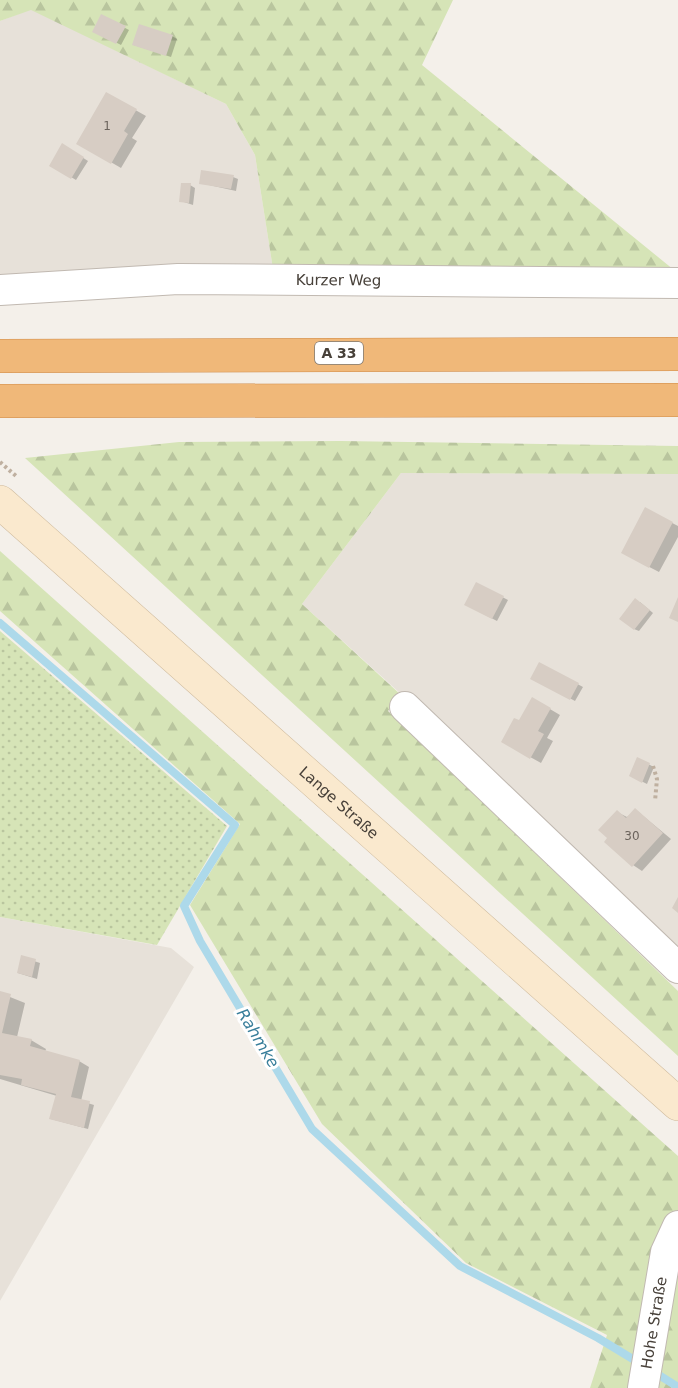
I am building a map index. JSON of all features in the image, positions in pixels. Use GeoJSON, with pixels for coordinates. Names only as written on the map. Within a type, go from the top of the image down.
{"type":"FeatureCollection","features":[{"type":"Feature","properties":{"kind":"highway","name":"A 33"},"geometry":{"type":"LineString","coordinates":[[0,356],[678,354]]}},
{"type":"Feature","properties":{"kind":"highway"},"geometry":{"type":"LineString","coordinates":[[0,401],[678,400]]}},
{"type":"Feature","properties":{"kind":"street","name":"Kurzer Weg"},"geometry":{"type":"LineString","coordinates":[[0,290],[178,279],[678,283]]}},
{"type":"Feature","properties":{"kind":"street","name":"Lange Straße"},"geometry":{"type":"LineString","coordinates":[[8,509],[678,1104]]}},
{"type":"Feature","properties":{"kind":"street"},"geometry":{"type":"LineString","coordinates":[[405,707],[678,968]]}},
{"type":"Feature","properties":{"kind":"street","name":"Hohe Straße"},"geometry":{"type":"LineString","coordinates":[[643,1387],[666,1252],[678,1226]]}},
{"type":"Feature","properties":{"kind":"path"},"geometry":{"type":"LineString","coordinates":[[653,765],[657,779],[655,801]]}},
{"type":"Feature","properties":{"kind":"shaded area"},"geometry":{"type":"Polygon","coordinates":[[[31,9],[226,104],[255,155],[273,269],[0,277],[0,21],[31,9]]]}},
{"type":"Feature","properties":{"kind":"shaded area"},"geometry":{"type":"Polygon","coordinates":[[[401,473],[678,474],[678,946],[302,604],[401,473]]]}},
{"type":"Feature","properties":{"kind":"shaded area"},"geometry":{"type":"Polygon","coordinates":[[[0,917],[171,948],[194,967],[0,1301],[0,917]]]}},
{"type":"Feature","properties":{"kind":"green space"},"geometry":{"type":"Polygon","coordinates":[[[0,0],[453,0],[422,65],[674,270],[273,269],[255,155],[226,104],[31,10],[0,21],[0,0]]]}},
{"type":"Feature","properties":{"kind":"green space"},"geometry":{"type":"Polygon","coordinates":[[[341,441],[678,446],[678,474],[401,473],[302,604],[401,695],[388,711],[678,991],[678,1056],[25,458],[179,442],[341,441]]]}},
{"type":"Feature","properties":{"kind":"green space"},"geometry":{"type":"Polygon","coordinates":[[[0,551],[678,1156],[678,1388],[590,1388],[607,1335],[466,1263],[322,1124],[190,905],[240,824],[0,611],[0,551]]]}},
{"type":"Feature","properties":{"kind":"green space"},"geometry":{"type":"Polygon","coordinates":[[[0,631],[227,826],[157,945],[0,917],[0,631]]]}},
{"type":"Feature","properties":{"kind":"building"},"geometry":{"type":"Polygon","coordinates":[[[101,14],[126,26],[116,44],[92,32],[101,14]]]}},
{"type":"Feature","properties":{"kind":"building"},"geometry":{"type":"Polygon","coordinates":[[[139,24],[173,35],[166,56],[132,45],[139,24]]]}},
{"type":"Feature","properties":{"kind":"building"},"geometry":{"type":"Polygon","coordinates":[[[106,92],[137,109],[124,131],[128,134],[111,164],[76,144],[106,92]]]}},
{"type":"Feature","properties":{"kind":"building"},"geometry":{"type":"Polygon","coordinates":[[[62,143],[84,157],[71,179],[49,166],[62,143]]]}},
{"type":"Feature","properties":{"kind":"building"},"geometry":{"type":"Polygon","coordinates":[[[201,170],[234,175],[231,189],[199,184],[201,170]]]}},
{"type":"Feature","properties":{"kind":"building"},"geometry":{"type":"Polygon","coordinates":[[[181,183],[191,183],[189,203],[179,202],[181,183]]]}},
{"type":"Feature","properties":{"kind":"building"},"geometry":{"type":"Polygon","coordinates":[[[645,507],[673,522],[649,568],[621,553],[645,507]]]}},
{"type":"Feature","properties":{"kind":"building"},"geometry":{"type":"Polygon","coordinates":[[[476,582],[504,596],[492,619],[464,605],[476,582]]]}},
{"type":"Feature","properties":{"kind":"building"},"geometry":{"type":"Polygon","coordinates":[[[678,597],[678,622],[669,618],[678,597]]]}},
{"type":"Feature","properties":{"kind":"building"},"geometry":{"type":"Polygon","coordinates":[[[635,598],[650,610],[634,630],[619,619],[635,598]]]}},
{"type":"Feature","properties":{"kind":"building"},"geometry":{"type":"Polygon","coordinates":[[[539,662],[579,683],[570,700],[530,679],[539,662]]]}},
{"type":"Feature","properties":{"kind":"building"},"geometry":{"type":"Polygon","coordinates":[[[532,697],[551,708],[538,731],[544,734],[530,759],[501,742],[514,718],[519,720],[532,697]]]}},
{"type":"Feature","properties":{"kind":"building"},"geometry":{"type":"Polygon","coordinates":[[[637,757],[650,763],[642,783],[629,776],[637,757]]]}},
{"type":"Feature","properties":{"kind":"building"},"geometry":{"type":"Polygon","coordinates":[[[635,808],[663,833],[632,867],[604,842],[607,838],[598,830],[617,810],[626,818],[635,808]]]}},
{"type":"Feature","properties":{"kind":"building"},"geometry":{"type":"Polygon","coordinates":[[[678,897],[678,913],[672,908],[678,897]]]}},
{"type":"Feature","properties":{"kind":"building"},"geometry":{"type":"Polygon","coordinates":[[[21,955],[36,959],[32,977],[17,973],[21,955]]]}},
{"type":"Feature","properties":{"kind":"building"},"geometry":{"type":"Polygon","coordinates":[[[0,991],[11,994],[2,1033],[32,1039],[30,1046],[80,1060],[71,1097],[90,1101],[84,1128],[49,1119],[56,1094],[21,1085],[22,1079],[0,1075],[0,991]]]}},
{"type":"Feature","properties":{"kind":"waterway","name":"Rahmke"},"geometry":{"type":"LineString","coordinates":[[0,623],[235,825],[184,906],[200,941],[312,1129],[460,1266],[598,1338],[641,1364]]}},
{"type":"Feature","properties":{"kind":"waterway","name":"Rahmke"},"geometry":{"type":"LineString","coordinates":[[654,1372],[678,1387]]}}]}
